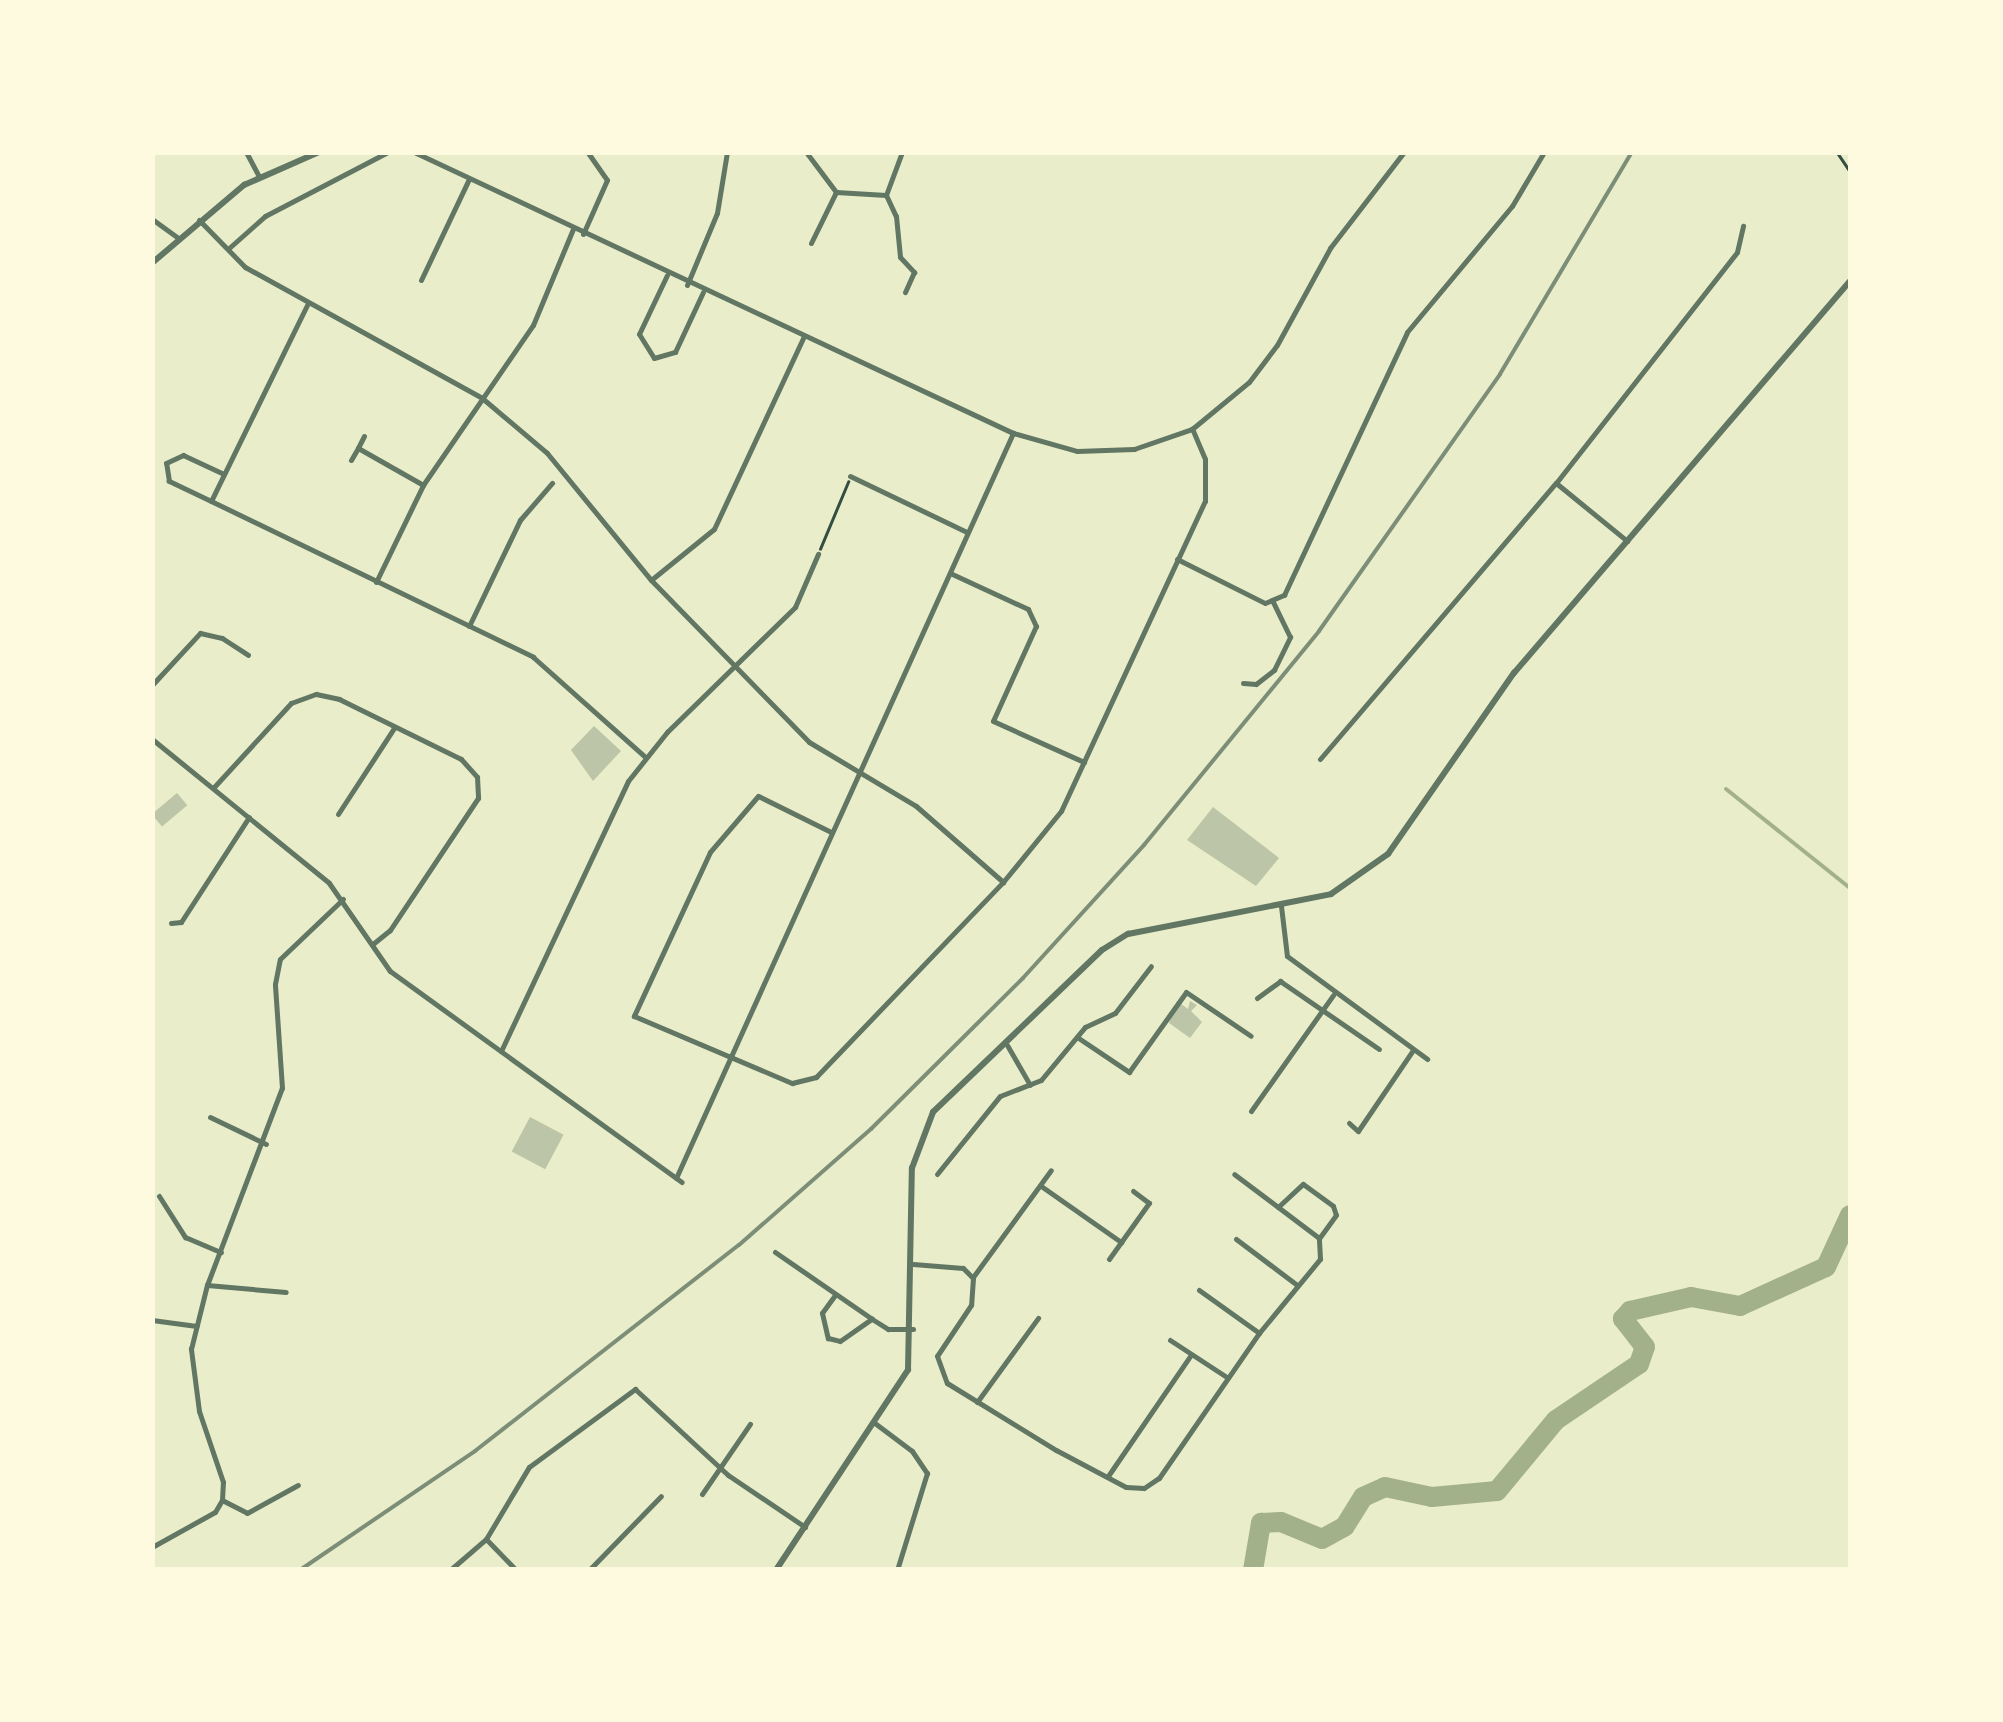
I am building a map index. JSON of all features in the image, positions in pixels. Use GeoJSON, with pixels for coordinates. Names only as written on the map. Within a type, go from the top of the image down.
{"type":"FeatureCollection","features":[{"type":"Feature","properties":{"kind":"street"},"geometry":{"type":"LineString","coordinates":[[246,152],[259,176]]}},
{"type":"Feature","properties":{"kind":"street"},"geometry":{"type":"LineString","coordinates":[[152,263],[199,220],[259,176],[319,152]]}},
{"type":"Feature","properties":{"kind":"street"},"geometry":{"type":"LineString","coordinates":[[228,249],[266,216],[388,152]]}},
{"type":"Feature","properties":{"kind":"street"},"geometry":{"type":"LineString","coordinates":[[414,152],[802,338],[1013,433],[1077,451],[1134,450],[1192,429],[1248,382],[1278,346],[1330,248],[1404,152]]}},
{"type":"Feature","properties":{"kind":"street"},"geometry":{"type":"LineString","coordinates":[[687,285],[717,213],[727,152]]}},
{"type":"Feature","properties":{"kind":"street"},"geometry":{"type":"LineString","coordinates":[[806,152],[836,192],[886,195]]}},
{"type":"Feature","properties":{"kind":"street"},"geometry":{"type":"LineString","coordinates":[[902,152],[886,195],[896,216],[900,257],[914,272],[905,292]]}},
{"type":"Feature","properties":{"kind":"street"},"geometry":{"type":"LineString","coordinates":[[1177,559],[1265,603],[1284,595],[1408,332],[1512,206],[1544,152]]}},
{"type":"Feature","properties":{"kind":"street"},"geometry":{"type":"LineString","coordinates":[[583,234],[607,180],[589,154]]}},
{"type":"Feature","properties":{"kind":"street"},"geometry":{"type":"LineString","coordinates":[[421,280],[468,181]]}},
{"type":"Feature","properties":{"kind":"street"},"geometry":{"type":"LineString","coordinates":[[811,244],[836,192]]}},
{"type":"Feature","properties":{"kind":"street"},"geometry":{"type":"LineString","coordinates":[[152,219],[178,238]]}},
{"type":"Feature","properties":{"kind":"street"},"geometry":{"type":"LineString","coordinates":[[199,220],[245,267],[482,398],[547,453],[650,580],[809,742],[916,806],[1002,882]]}},
{"type":"Feature","properties":{"kind":"street"},"geometry":{"type":"LineString","coordinates":[[1320,759],[1556,483],[1737,252],[1743,226]]}},
{"type":"Feature","properties":{"kind":"street"},"geometry":{"type":"LineString","coordinates":[[376,582],[423,486],[533,325],[573,229]]}},
{"type":"Feature","properties":{"kind":"street"},"geometry":{"type":"LineString","coordinates":[[667,275],[639,334],[654,358],[675,352],[702,292]]}},
{"type":"Feature","properties":{"kind":"street"},"geometry":{"type":"LineString","coordinates":[[776,1570],[876,1424],[908,1370],[913,1264],[910,1194],[923,1131],[955,1087],[1007,1046],[1102,950],[1128,934],[1331,894],[1388,854],[1514,673],[1850,281]]}},
{"type":"Feature","properties":{"kind":"street"},"geometry":{"type":"LineString","coordinates":[[211,501],[308,303]]}},
{"type":"Feature","properties":{"kind":"street"},"geometry":{"type":"LineString","coordinates":[[650,580],[714,529],[802,338]]}},
{"type":"Feature","properties":{"kind":"street"},"geometry":{"type":"LineString","coordinates":[[831,832],[758,796],[710,852],[634,1016],[792,1083],[816,1077],[1002,882],[1061,811],[1206,502],[1204,459],[1192,429]]}},
{"type":"Feature","properties":{"kind":"street"},"geometry":{"type":"LineString","coordinates":[[152,740],[343,899],[390,971],[679,1180],[831,832],[1013,433]]}},
{"type":"Feature","properties":{"kind":"street"},"geometry":{"type":"LineString","coordinates":[[351,460],[364,436]]}},
{"type":"Feature","properties":{"kind":"street"},"geometry":{"type":"LineString","coordinates":[[358,448],[423,486]]}},
{"type":"Feature","properties":{"kind":"street"},"geometry":{"type":"LineString","coordinates":[[224,474],[183,455],[166,463],[169,481],[534,657],[644,756]]}},
{"type":"Feature","properties":{"kind":"street"},"geometry":{"type":"LineString","coordinates":[[850,476],[967,532]]}},
{"type":"Feature","properties":{"kind":"street"},"geometry":{"type":"LineString","coordinates":[[469,626],[520,520],[552,483]]}},
{"type":"Feature","properties":{"kind":"street"},"geometry":{"type":"LineString","coordinates":[[1556,483],[1626,541]]}},
{"type":"Feature","properties":{"kind":"street"},"geometry":{"type":"LineString","coordinates":[[501,1051],[644,756],[795,607],[818,554]]}},
{"type":"Feature","properties":{"kind":"street"},"geometry":{"type":"LineString","coordinates":[[950,574],[1028,609],[1036,626],[993,720],[1084,762]]}},
{"type":"Feature","properties":{"kind":"street"},"geometry":{"type":"LineString","coordinates":[[1243,683],[1256,684],[1274,670],[1290,637],[1272,600]]}},
{"type":"Feature","properties":{"kind":"street"},"geometry":{"type":"LineString","coordinates":[[152,685],[200,633],[222,638],[248,655]]}},
{"type":"Feature","properties":{"kind":"street"},"geometry":{"type":"LineString","coordinates":[[214,788],[290,704],[316,694],[461,759],[477,777],[478,798],[390,930],[374,942]]}},
{"type":"Feature","properties":{"kind":"street"},"geometry":{"type":"LineString","coordinates":[[338,814],[394,728]]}},
{"type":"Feature","properties":{"kind":"street"},"geometry":{"type":"LineString","coordinates":[[171,923],[182,922],[249,817]]}},
{"type":"Feature","properties":{"kind":"street"},"geometry":{"type":"LineString","coordinates":[[152,1547],[215,1512],[222,1500],[223,1482],[199,1412],[191,1350],[207,1285],[266,1144],[282,1088],[275,984],[280,959],[343,899]]}},
{"type":"Feature","properties":{"kind":"street"},"geometry":{"type":"LineString","coordinates":[[1281,906],[1287,956],[1333,994],[1427,1060]]}},
{"type":"Feature","properties":{"kind":"street"},"geometry":{"type":"LineString","coordinates":[[937,1174],[1000,1096],[1030,1085],[1097,1018],[1114,1013],[1151,966]]}},
{"type":"Feature","properties":{"kind":"street"},"geometry":{"type":"LineString","coordinates":[[1256,998],[1280,981],[1378,1049]]}},
{"type":"Feature","properties":{"kind":"street"},"geometry":{"type":"LineString","coordinates":[[1077,1037],[1129,1072],[1186,992],[1250,1036]]}},
{"type":"Feature","properties":{"kind":"street"},"geometry":{"type":"LineString","coordinates":[[1251,1111],[1333,994]]}},
{"type":"Feature","properties":{"kind":"street"},"geometry":{"type":"LineString","coordinates":[[1007,1046],[1030,1085]]}},
{"type":"Feature","properties":{"kind":"street"},"geometry":{"type":"LineString","coordinates":[[1358,1131],[1414,1050]]}},
{"type":"Feature","properties":{"kind":"street"},"geometry":{"type":"LineString","coordinates":[[210,1117],[266,1144]]}},
{"type":"Feature","properties":{"kind":"street"},"geometry":{"type":"LineString","coordinates":[[1348,1123],[1365,1137]]}},
{"type":"Feature","properties":{"kind":"street"},"geometry":{"type":"LineString","coordinates":[[1052,1170],[973,1278],[971,1305],[937,1356],[940,1376],[977,1402],[1107,1476],[1144,1488],[1159,1478],[1259,1333],[1320,1260],[1319,1238],[1336,1215],[1333,1206],[1303,1184],[1278,1208]]}},
{"type":"Feature","properties":{"kind":"street"},"geometry":{"type":"LineString","coordinates":[[1234,1174],[1319,1238]]}},
{"type":"Feature","properties":{"kind":"street"},"geometry":{"type":"LineString","coordinates":[[1040,1186],[1121,1242]]}},
{"type":"Feature","properties":{"kind":"street"},"geometry":{"type":"LineString","coordinates":[[1109,1259],[1150,1203],[1133,1191]]}},
{"type":"Feature","properties":{"kind":"street"},"geometry":{"type":"LineString","coordinates":[[159,1196],[185,1237],[221,1252]]}},
{"type":"Feature","properties":{"kind":"street"},"geometry":{"type":"LineString","coordinates":[[1236,1240],[1299,1286]]}},
{"type":"Feature","properties":{"kind":"street"},"geometry":{"type":"LineString","coordinates":[[775,1252],[888,1328],[912,1329]]}},
{"type":"Feature","properties":{"kind":"street"},"geometry":{"type":"LineString","coordinates":[[913,1264],[963,1268],[973,1278]]}},
{"type":"Feature","properties":{"kind":"street"},"geometry":{"type":"LineString","coordinates":[[207,1285],[286,1292]]}},
{"type":"Feature","properties":{"kind":"street"},"geometry":{"type":"LineString","coordinates":[[1199,1290],[1259,1333]]}},
{"type":"Feature","properties":{"kind":"street"},"geometry":{"type":"LineString","coordinates":[[836,1294],[822,1313],[828,1338],[840,1341],[872,1319]]}},
{"type":"Feature","properties":{"kind":"street"},"geometry":{"type":"LineString","coordinates":[[977,1402],[1038,1318]]}},
{"type":"Feature","properties":{"kind":"street"},"geometry":{"type":"LineString","coordinates":[[152,1320],[197,1326]]}},
{"type":"Feature","properties":{"kind":"street"},"geometry":{"type":"LineString","coordinates":[[1170,1340],[1228,1378]]}},
{"type":"Feature","properties":{"kind":"street"},"geometry":{"type":"LineString","coordinates":[[1107,1476],[1191,1355]]}},
{"type":"Feature","properties":{"kind":"street"},"geometry":{"type":"LineString","coordinates":[[450,1570],[486,1539],[529,1467],[635,1390],[721,1466],[806,1528]]}},
{"type":"Feature","properties":{"kind":"street"},"geometry":{"type":"LineString","coordinates":[[702,1494],[750,1424]]}},
{"type":"Feature","properties":{"kind":"street"},"geometry":{"type":"LineString","coordinates":[[876,1424],[912,1451],[927,1473],[896,1570]]}},
{"type":"Feature","properties":{"kind":"street"},"geometry":{"type":"LineString","coordinates":[[222,1500],[247,1513],[298,1484]]}},
{"type":"Feature","properties":{"kind":"street"},"geometry":{"type":"LineString","coordinates":[[590,1570],[661,1496]]}},
{"type":"Feature","properties":{"kind":"street"},"geometry":{"type":"LineString","coordinates":[[486,1539],[516,1570]]}},
{"type":"Feature","properties":{"kind":"path"},"geometry":{"type":"LineString","coordinates":[[1837,152],[1850,170]]}},
{"type":"Feature","properties":{"kind":"path"},"geometry":{"type":"LineString","coordinates":[[818,554],[850,476]]}},
{"type":"Feature","properties":{"kind":"building"},"geometry":{"type":"Polygon","coordinates":[[[594,726],[621,751],[593,781],[571,750],[594,726]]]}},
{"type":"Feature","properties":{"kind":"building"},"geometry":{"type":"Polygon","coordinates":[[[177,793],[187,805],[162,826],[152,814],[177,793]]]}},
{"type":"Feature","properties":{"kind":"building"},"geometry":{"type":"Polygon","coordinates":[[[1213,807],[1279,858],[1256,886],[1187,840],[1213,807]]]}},
{"type":"Feature","properties":{"kind":"building"},"geometry":{"type":"Polygon","coordinates":[[[1177,1001],[1188,1009],[1190,1001],[1197,1005],[1191,1011],[1202,1022],[1190,1038],[1169,1023],[1177,1001]]]}},
{"type":"Feature","properties":{"kind":"building"},"geometry":{"type":"Polygon","coordinates":[[[530,1117],[564,1135],[545,1169],[512,1151],[530,1117]]]}},
{"type":"Feature","properties":{"kind":"waterway"},"geometry":{"type":"LineString","coordinates":[[1726,789],[1850,888]]}},
{"type":"Feature","properties":{"kind":"waterway"},"geometry":{"type":"LineString","coordinates":[[1253,1570],[1261,1523],[1281,1522],[1322,1539],[1345,1526],[1363,1497],[1385,1487],[1432,1497],[1497,1491],[1556,1420],[1639,1364],[1645,1347],[1623,1319],[1630,1311],[1691,1297],[1740,1306],[1826,1267],[1850,1215]]}},
{"type":"Feature","properties":{"kind":"railway"},"geometry":{"type":"LineString","coordinates":[[300,1570],[475,1451],[739,1245],[871,1129],[1023,978],[1144,845],[1319,631],[1500,374],[1632,152]]}}]}
